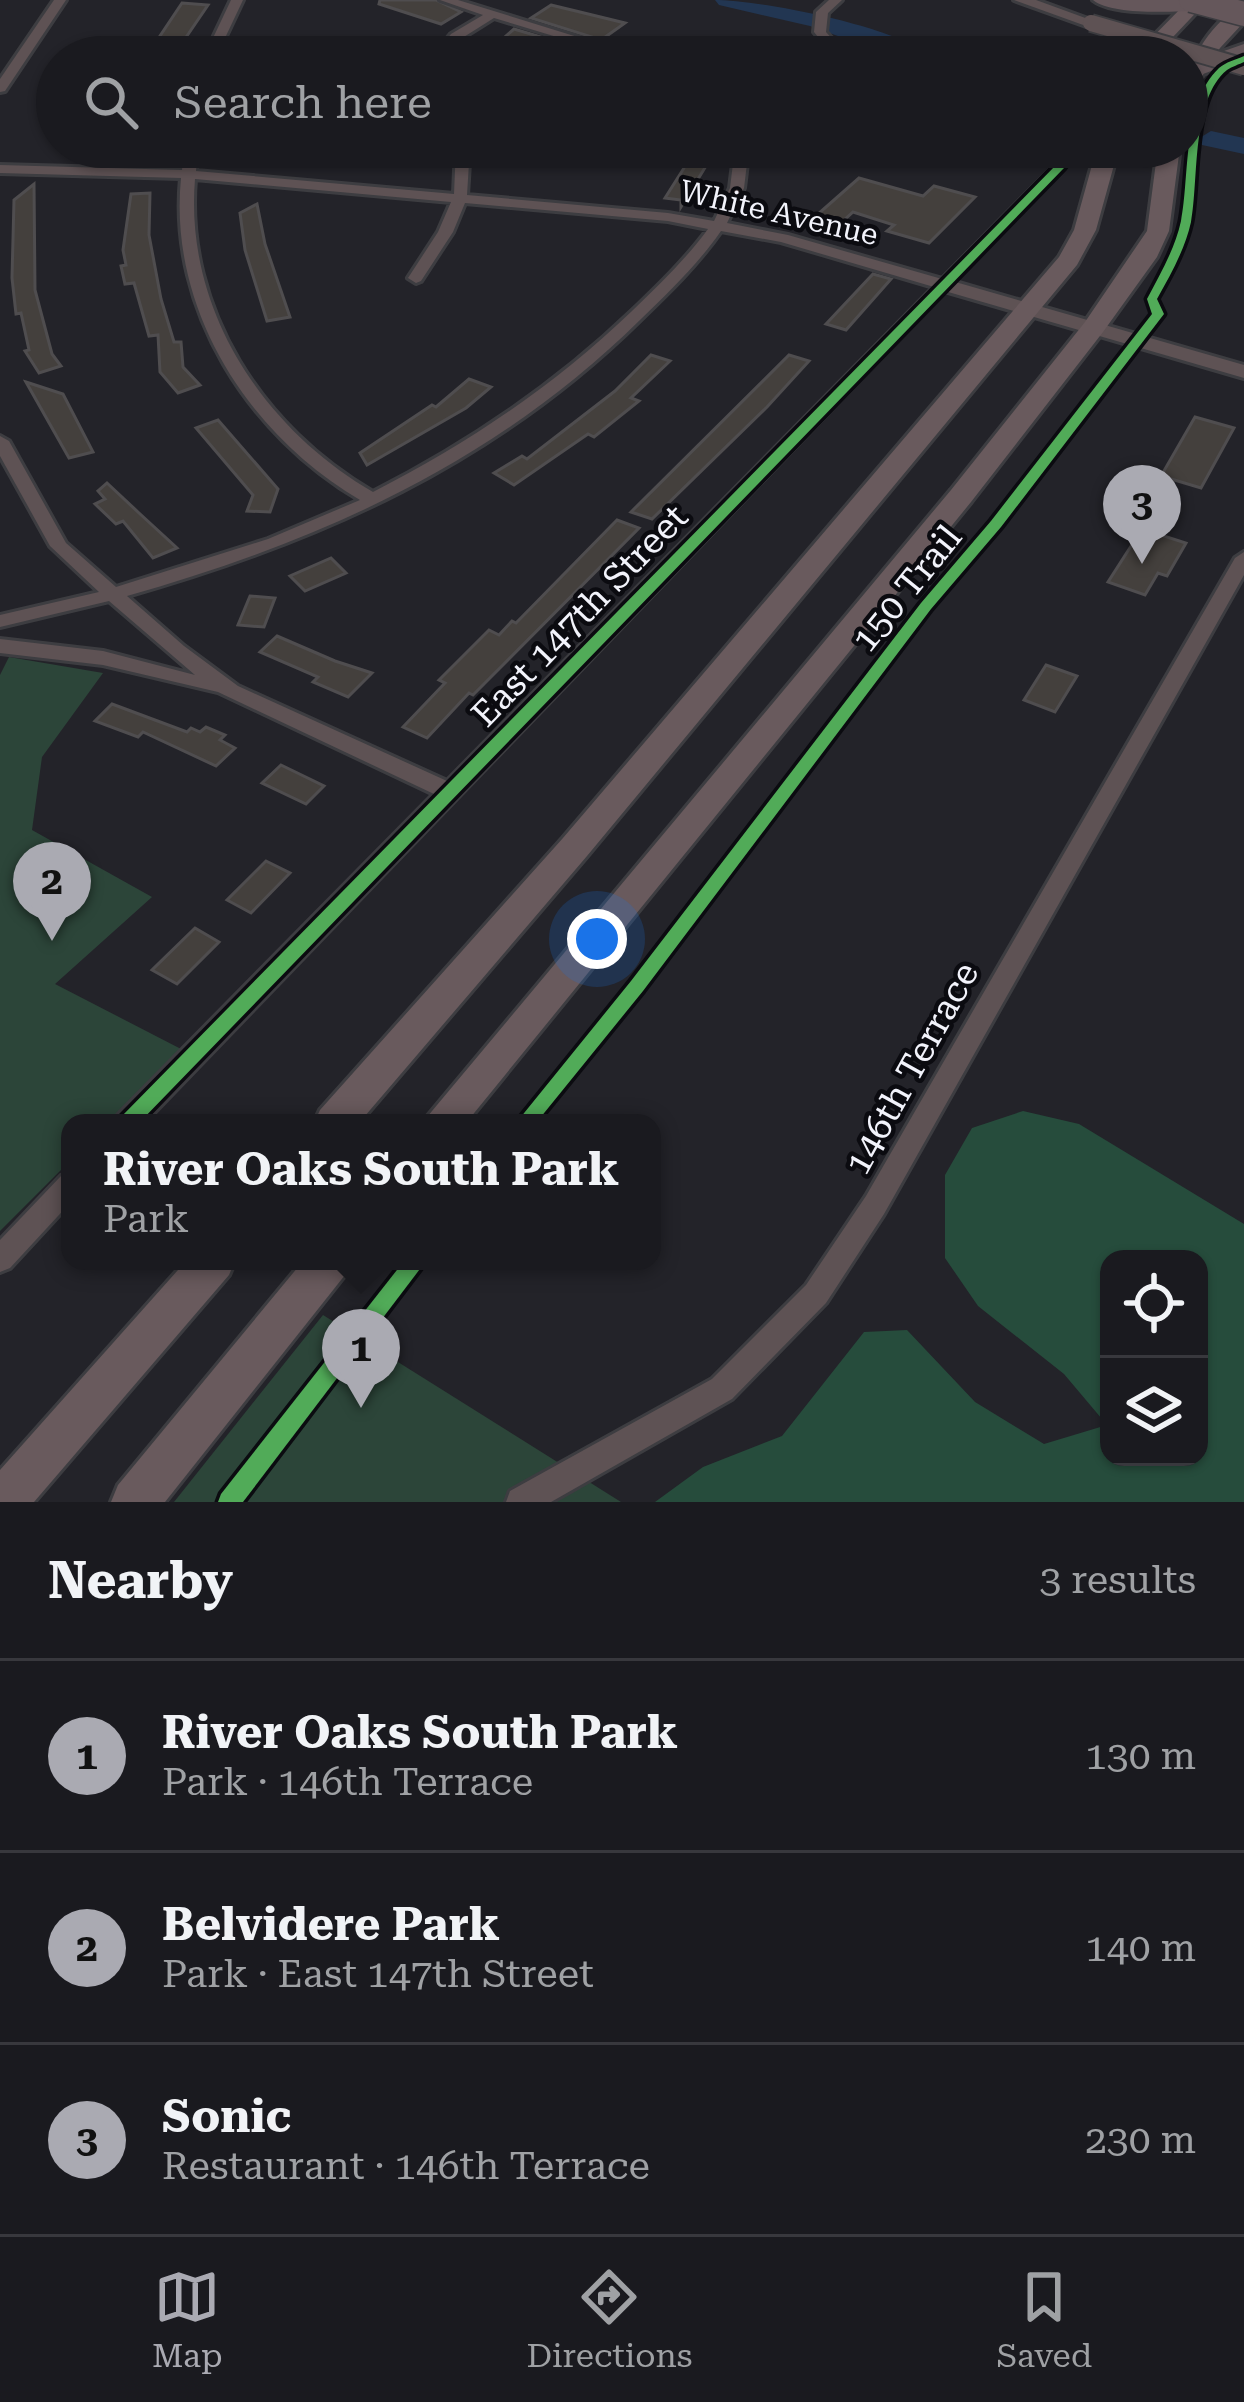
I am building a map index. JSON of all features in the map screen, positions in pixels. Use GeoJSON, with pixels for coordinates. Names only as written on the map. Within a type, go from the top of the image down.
{"type":"FeatureCollection","features":[{"type":"Feature","properties":{"kind":"highway"},"geometry":{"type":"LineString","coordinates":[[1104,0],[1237,8]]}},
{"type":"Feature","properties":{"kind":"highway"},"geometry":{"type":"LineString","coordinates":[[1089,12],[1144,28],[1148,36]]}},
{"type":"Feature","properties":{"kind":"highway"},"geometry":{"type":"LineString","coordinates":[[1208,69],[1244,51]]}},
{"type":"Feature","properties":{"kind":"main road"},"geometry":{"type":"LineString","coordinates":[[1163,36],[1192,5]]}},
{"type":"Feature","properties":{"kind":"main road"},"geometry":{"type":"LineString","coordinates":[[1208,52],[1237,8]]}},
{"type":"Feature","properties":{"kind":"main road"},"geometry":{"type":"LineString","coordinates":[[342,1114],[575,848],[1070,260],[1085,230],[1102,168]]}},
{"type":"Feature","properties":{"kind":"main road"},"geometry":{"type":"LineString","coordinates":[[449,1114],[961,496],[1094,327],[1145,257],[1158,231],[1166,168]]}},
{"type":"Feature","properties":{"kind":"main road"},"geometry":{"type":"LineString","coordinates":[[3,1502],[206,1270]]}},
{"type":"Feature","properties":{"kind":"main road"},"geometry":{"type":"LineString","coordinates":[[135,1502],[323,1270]]}},
{"type":"Feature","properties":{"kind":"street"},"geometry":{"type":"LineString","coordinates":[[0,88],[60,0]]}},
{"type":"Feature","properties":{"kind":"street"},"geometry":{"type":"LineString","coordinates":[[220,36],[237,0]]}},
{"type":"Feature","properties":{"kind":"street"},"geometry":{"type":"LineString","coordinates":[[446,0],[566,36]]}},
{"type":"Feature","properties":{"kind":"street"},"geometry":{"type":"LineString","coordinates":[[823,36],[822,12],[836,0]]}},
{"type":"Feature","properties":{"kind":"street"},"geometry":{"type":"LineString","coordinates":[[1021,0],[1089,12],[1157,36]]}},
{"type":"Feature","properties":{"kind":"street"},"geometry":{"type":"LineString","coordinates":[[457,36],[492,14]]}},
{"type":"Feature","properties":{"kind":"street"},"geometry":{"type":"LineString","coordinates":[[1208,54],[1244,67]]}},
{"type":"Feature","properties":{"kind":"street"},"geometry":{"type":"LineString","coordinates":[[188,168],[190,252],[222,345],[278,426],[320,467],[375,501]]}},
{"type":"Feature","properties":{"kind":"street"},"geometry":{"type":"LineString","coordinates":[[416,278],[446,235],[460,198],[462,168]]}},
{"type":"Feature","properties":{"kind":"street"},"geometry":{"type":"LineString","coordinates":[[0,622],[118,596],[276,545],[434,470],[575,372],[655,298],[718,225],[744,168]]}},
{"type":"Feature","properties":{"kind":"street","name":"East 147th Street"},"geometry":{"type":"LineString","coordinates":[[136,1114],[1058,168]]}},
{"type":"Feature","properties":{"kind":"street","name":"White Avenue"},"geometry":{"type":"LineString","coordinates":[[0,169],[187,174],[718,225],[1244,372]]}},
{"type":"Feature","properties":{"kind":"street"},"geometry":{"type":"LineString","coordinates":[[0,441],[59,547],[177,651],[231,691]]}},
{"type":"Feature","properties":{"kind":"street","name":"146th Terrace"},"geometry":{"type":"LineString","coordinates":[[521,1502],[722,1389],[816,1294],[875,1205],[1244,558]]}},
{"type":"Feature","properties":{"kind":"street"},"geometry":{"type":"LineString","coordinates":[[0,646],[103,658],[231,691],[448,791]]}},
{"type":"Feature","properties":{"kind":"street"},"geometry":{"type":"LineString","coordinates":[[0,1258],[61,1194]]}},
{"type":"Feature","properties":{"kind":"green space"},"geometry":{"type":"Polygon","coordinates":[[[9,657],[103,673],[42,757],[32,830],[152,897],[55,984],[181,1049],[116,1114],[61,1114],[61,1170],[0,1231],[0,675],[9,657]]]}},
{"type":"Feature","properties":{"kind":"green space"},"geometry":{"type":"Polygon","coordinates":[[[1023,1111],[1079,1124],[1244,1224],[1244,1502],[655,1502],[703,1467],[782,1436],[864,1332],[907,1330],[975,1402],[1044,1444],[1100,1427],[1100,1466],[1208,1466],[1208,1250],[1100,1250],[1100,1417],[1064,1374],[978,1306],[945,1258],[945,1175],[972,1128],[1023,1111]]]}},
{"type":"Feature","properties":{"kind":"green space"},"geometry":{"type":"Polygon","coordinates":[[[323,1315],[621,1502],[174,1502],[323,1315]]]}},
{"type":"Feature","properties":{"kind":"building"},"geometry":{"type":"Polygon","coordinates":[[[380,0],[436,0],[461,12],[441,24],[379,4],[380,0]]]}},
{"type":"Feature","properties":{"kind":"building"},"geometry":{"type":"Polygon","coordinates":[[[182,3],[208,5],[187,36],[160,36],[182,3]]]}},
{"type":"Feature","properties":{"kind":"building"},"geometry":{"type":"Polygon","coordinates":[[[551,5],[625,23],[607,36],[588,36],[531,18],[551,5]]]}},
{"type":"Feature","properties":{"kind":"building"},"geometry":{"type":"Polygon","coordinates":[[[514,29],[538,36],[506,36],[514,29]]]}},
{"type":"Feature","properties":{"kind":"building"},"geometry":{"type":"Polygon","coordinates":[[[684,168],[705,168],[681,207],[681,200],[665,198],[684,168]]]}},
{"type":"Feature","properties":{"kind":"building"},"geometry":{"type":"Polygon","coordinates":[[[859,178],[923,196],[934,186],[975,197],[929,243],[887,231],[894,225],[853,212],[843,221],[818,214],[859,178]]]}},
{"type":"Feature","properties":{"kind":"building"},"geometry":{"type":"Polygon","coordinates":[[[34,184],[35,290],[52,354],[61,366],[39,373],[25,351],[29,350],[21,313],[16,314],[12,278],[14,200],[34,184]]]}},
{"type":"Feature","properties":{"kind":"building"},"geometry":{"type":"Polygon","coordinates":[[[150,193],[149,235],[161,299],[174,342],[181,342],[183,367],[200,385],[178,393],[160,372],[158,335],[149,336],[134,283],[125,284],[121,266],[126,265],[123,250],[131,194],[150,193]]]}},
{"type":"Feature","properties":{"kind":"building"},"geometry":{"type":"Polygon","coordinates":[[[257,204],[290,317],[267,321],[245,250],[240,213],[257,204]]]}},
{"type":"Feature","properties":{"kind":"building"},"geometry":{"type":"Polygon","coordinates":[[[873,274],[891,279],[846,330],[826,324],[873,274]]]}},
{"type":"Feature","properties":{"kind":"building"},"geometry":{"type":"Polygon","coordinates":[[[651,355],[670,361],[631,398],[639,401],[594,437],[588,434],[514,485],[494,473],[522,456],[527,459],[615,391],[651,355]]]}},
{"type":"Feature","properties":{"kind":"building"},"geometry":{"type":"Polygon","coordinates":[[[789,355],[809,361],[767,407],[652,519],[631,512],[789,355]]]}},
{"type":"Feature","properties":{"kind":"building"},"geometry":{"type":"Polygon","coordinates":[[[469,379],[491,387],[466,408],[367,465],[360,453],[432,405],[436,407],[469,379]]]}},
{"type":"Feature","properties":{"kind":"building"},"geometry":{"type":"Polygon","coordinates":[[[26,382],[63,394],[93,452],[69,458],[26,382]]]}},
{"type":"Feature","properties":{"kind":"building"},"geometry":{"type":"Polygon","coordinates":[[[1195,417],[1234,428],[1201,488],[1161,476],[1195,417]]]}},
{"type":"Feature","properties":{"kind":"building"},"geometry":{"type":"Polygon","coordinates":[[[218,420],[278,489],[270,512],[247,511],[253,495],[196,428],[218,420]]]}},
{"type":"Feature","properties":{"kind":"building"},"geometry":{"type":"Polygon","coordinates":[[[107,483],[177,548],[153,558],[123,521],[116,524],[95,504],[105,499],[98,491],[107,483]]]}},
{"type":"Feature","properties":{"kind":"building"},"geometry":{"type":"Polygon","coordinates":[[[617,520],[639,528],[473,695],[469,693],[427,738],[403,727],[445,683],[439,680],[489,630],[499,635],[512,621],[516,623],[617,520]]]}},
{"type":"Feature","properties":{"kind":"building"},"geometry":{"type":"Polygon","coordinates":[[[1142,529],[1186,543],[1167,576],[1158,573],[1145,595],[1108,582],[1142,529]]]}},
{"type":"Feature","properties":{"kind":"building"},"geometry":{"type":"Polygon","coordinates":[[[331,558],[346,573],[305,591],[290,576],[331,558]]]}},
{"type":"Feature","properties":{"kind":"building"},"geometry":{"type":"Polygon","coordinates":[[[250,596],[275,598],[264,627],[238,625],[250,596]]]}},
{"type":"Feature","properties":{"kind":"building"},"geometry":{"type":"Polygon","coordinates":[[[277,636],[372,673],[348,697],[313,682],[318,677],[260,652],[277,636]]]}},
{"type":"Feature","properties":{"kind":"building"},"geometry":{"type":"Polygon","coordinates":[[[1046,665],[1077,676],[1055,712],[1024,700],[1046,665]]]}},
{"type":"Feature","properties":{"kind":"building"},"geometry":{"type":"Polygon","coordinates":[[[112,704],[187,732],[206,727],[225,735],[220,740],[235,748],[216,766],[143,732],[138,737],[95,721],[112,704]]]}},
{"type":"Feature","properties":{"kind":"building"},"geometry":{"type":"Polygon","coordinates":[[[281,765],[324,786],[306,804],[262,783],[281,765]]]}},
{"type":"Feature","properties":{"kind":"building"},"geometry":{"type":"Polygon","coordinates":[[[266,861],[290,873],[251,913],[227,900],[266,861]]]}},
{"type":"Feature","properties":{"kind":"building"},"geometry":{"type":"Polygon","coordinates":[[[195,928],[219,942],[177,984],[152,970],[195,928]]]}},
{"type":"Feature","properties":{"kind":"waterway"},"geometry":{"type":"LineString","coordinates":[[727,0],[860,36]]}},
{"type":"Feature","properties":{"kind":"waterway"},"geometry":{"type":"LineString","coordinates":[[1211,139],[1244,146]]}},
{"type":"Feature","properties":{"kind":"cycle path","name":"150 Trail"},"geometry":{"type":"LineString","coordinates":[[1208,91],[1226,67],[1244,59]]}},
{"type":"Feature","properties":{"kind":"cycle path"},"geometry":{"type":"LineString","coordinates":[[136,1114],[1059,168]]}},
{"type":"Feature","properties":{"kind":"cycle path","name":"150 Trail"},"geometry":{"type":"LineString","coordinates":[[532,1114],[1158,314],[1152,299],[1183,230],[1193,168]]}},
{"type":"Feature","properties":{"kind":"cycle path"},"geometry":{"type":"LineString","coordinates":[[229,1502],[409,1270]]}},
{"type":"Feature","properties":{"kind":"place","name":"Sonic"},"geometry":{"type":"Point","coordinates":[1142,564]}},
{"type":"Feature","properties":{"kind":"place","name":"Belvidere Park"},"geometry":{"type":"Point","coordinates":[52,941]}},
{"type":"Feature","properties":{"kind":"place","name":"River Oaks South Park"},"geometry":{"type":"Point","coordinates":[361,1408]}}]}
